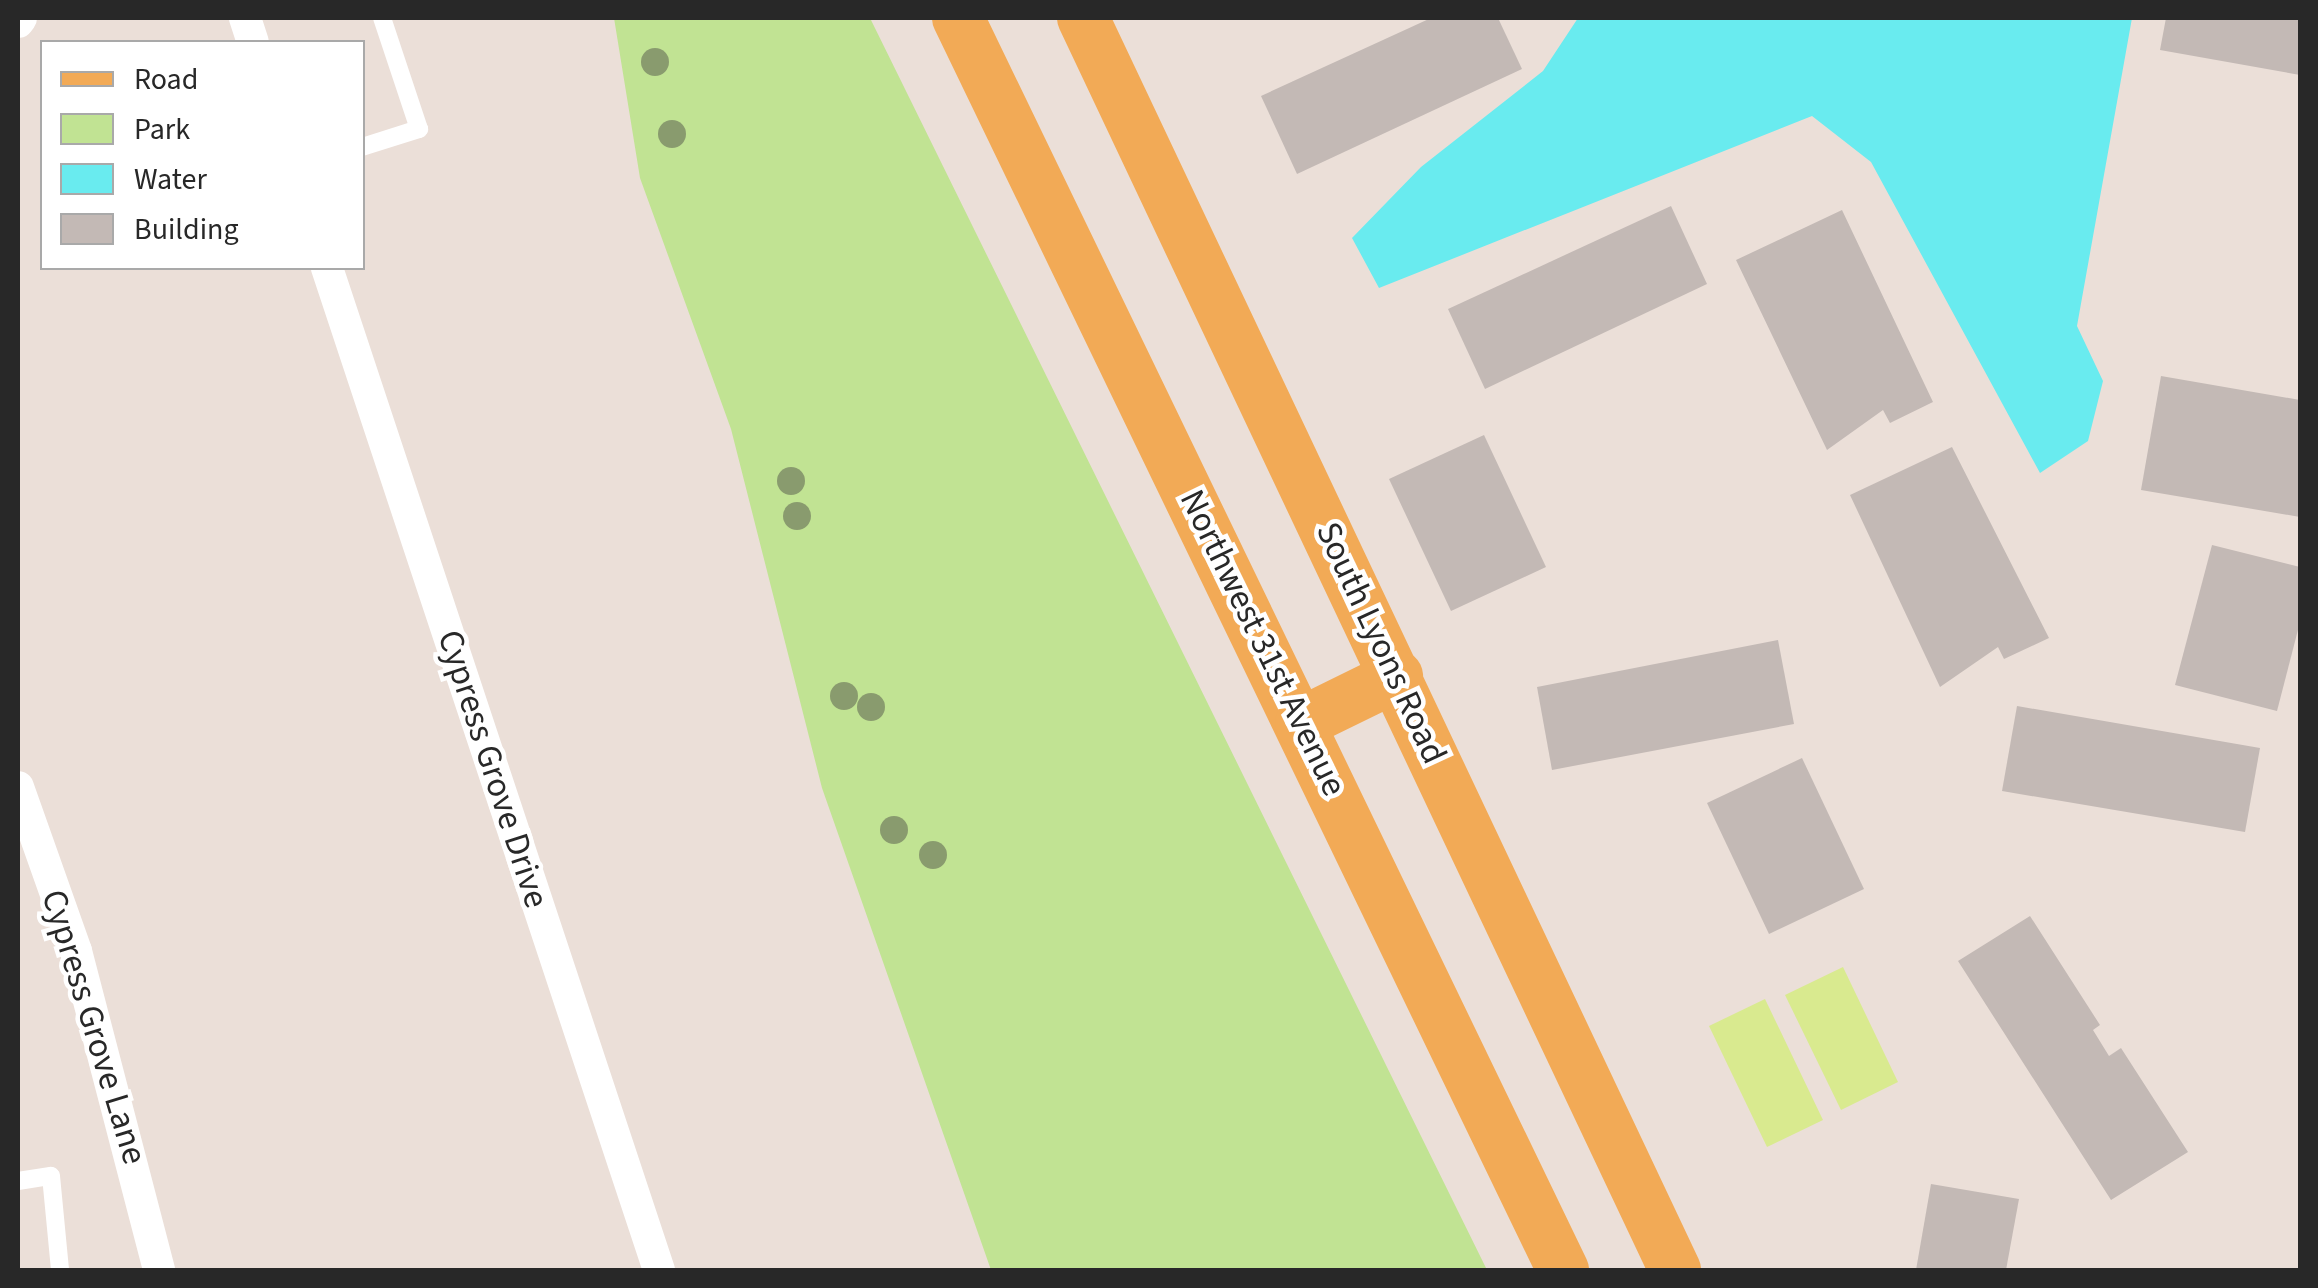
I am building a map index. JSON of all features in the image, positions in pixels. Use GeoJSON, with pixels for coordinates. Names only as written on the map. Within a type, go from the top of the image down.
{"type":"FeatureCollection","features":[{"type":"Feature","properties":{"kind":"main road","name":"Northwest 31st Avenue"},"geometry":{"type":"LineString","coordinates":[[958,18],[1563,1270]]}},
{"type":"Feature","properties":{"kind":"main road","name":"South Lyons Road"},"geometry":{"type":"LineString","coordinates":[[1083,18],[1397,676],[1674,1270]]}},
{"type":"Feature","properties":{"kind":"main road"},"geometry":{"type":"LineString","coordinates":[[1302,724],[1397,676]]}},
{"type":"Feature","properties":{"kind":"street","name":"Cypress Grove Drive"},"geometry":{"type":"LineString","coordinates":[[329,270],[660,1270]]}},
{"type":"Feature","properties":{"kind":"street","name":"Cypress Grove Lane"},"geometry":{"type":"LineString","coordinates":[[18,787],[76,951],[159,1270]]}},
{"type":"Feature","properties":{"kind":"lane"},"geometry":{"type":"LineString","coordinates":[[365,146],[419,128],[382,18]]}},
{"type":"Feature","properties":{"kind":"lane"},"geometry":{"type":"LineString","coordinates":[[18,1181],[51,1176],[60,1270]]}},
{"type":"Feature","properties":{"kind":"green space"},"geometry":{"type":"Polygon","coordinates":[[[614,18],[870,18],[1487,1270],[991,1270],[822,788],[731,429],[640,178],[614,18]]]}},
{"type":"Feature","properties":{"kind":"green space"},"geometry":{"type":"Polygon","coordinates":[[[1843,967],[1898,1082],[1841,1110],[1785,995],[1843,967]]]}},
{"type":"Feature","properties":{"kind":"green space"},"geometry":{"type":"Polygon","coordinates":[[[1765,999],[1823,1120],[1767,1147],[1709,1026],[1765,999]]]}},
{"type":"Feature","properties":{"kind":"water"},"geometry":{"type":"Polygon","coordinates":[[[1578,18],[2132,18],[2077,326],[2103,381],[2088,441],[2040,473],[1871,162],[1812,116],[1379,288],[1352,238],[1421,167],[1543,71],[1578,18]]]}},
{"type":"Feature","properties":{"kind":"building"},"geometry":{"type":"Polygon","coordinates":[[[1431,18],[1498,18],[1522,69],[1297,174],[1261,96],[1431,18]]]}},
{"type":"Feature","properties":{"kind":"building"},"geometry":{"type":"Polygon","coordinates":[[[2166,18],[2300,18],[2300,75],[2160,50],[2166,18]]]}},
{"type":"Feature","properties":{"kind":"building"},"geometry":{"type":"Polygon","coordinates":[[[1671,206],[1707,284],[1485,389],[1448,309],[1671,206]]]}},
{"type":"Feature","properties":{"kind":"building"},"geometry":{"type":"Polygon","coordinates":[[[1842,210],[1933,402],[1890,423],[1883,410],[1827,450],[1736,260],[1842,210]]]}},
{"type":"Feature","properties":{"kind":"building"},"geometry":{"type":"Polygon","coordinates":[[[2161,376],[2300,400],[2300,517],[2141,490],[2161,376]]]}},
{"type":"Feature","properties":{"kind":"building"},"geometry":{"type":"Polygon","coordinates":[[[1484,435],[1546,567],[1451,611],[1389,479],[1484,435]]]}},
{"type":"Feature","properties":{"kind":"building"},"geometry":{"type":"Polygon","coordinates":[[[1952,447],[2049,638],[2004,659],[1998,647],[1940,687],[1850,495],[1952,447]]]}},
{"type":"Feature","properties":{"kind":"building"},"geometry":{"type":"Polygon","coordinates":[[[2212,545],[2300,567],[2300,622],[2277,711],[2175,685],[2212,545]]]}},
{"type":"Feature","properties":{"kind":"building"},"geometry":{"type":"Polygon","coordinates":[[[1778,640],[1794,724],[1552,770],[1537,687],[1778,640]]]}},
{"type":"Feature","properties":{"kind":"building"},"geometry":{"type":"Polygon","coordinates":[[[2017,706],[2260,748],[2245,832],[2002,791],[2017,706]]]}},
{"type":"Feature","properties":{"kind":"building"},"geometry":{"type":"Polygon","coordinates":[[[1802,758],[1864,889],[1769,934],[1707,803],[1802,758]]]}},
{"type":"Feature","properties":{"kind":"building"},"geometry":{"type":"Polygon","coordinates":[[[2030,916],[2100,1025],[2093,1030],[2109,1056],[2121,1048],[2188,1152],[2111,1200],[1958,961],[2030,916]]]}},
{"type":"Feature","properties":{"kind":"building"},"geometry":{"type":"Polygon","coordinates":[[[1931,1184],[2019,1199],[2006,1270],[1916,1270],[1931,1184]]]}}]}
